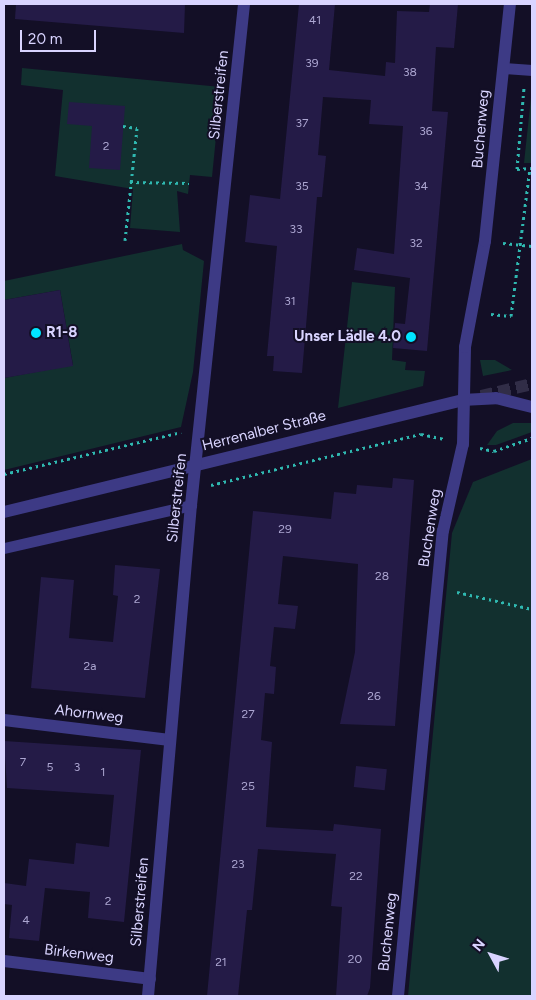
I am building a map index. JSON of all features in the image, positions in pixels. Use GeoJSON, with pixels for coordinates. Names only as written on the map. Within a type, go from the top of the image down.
{"type":"FeatureCollection","features":[{"type":"Feature","properties":{"kind":"street","name":"Silberstreifen"},"geometry":{"type":"LineString","coordinates":[[148,996],[191,505],[201,427],[244,4]]}},
{"type":"Feature","properties":{"kind":"street","name":"Buchenweg"},"geometry":{"type":"LineString","coordinates":[[398,996],[443,531],[463,444],[462,400],[470,311],[485,241],[510,4]]}},
{"type":"Feature","properties":{"kind":"street","name":"Herrenalber Straße"},"geometry":{"type":"LineString","coordinates":[[4,512],[462,400],[496,398],[532,407]]}},
{"type":"Feature","properties":{"kind":"street","name":"Ahornweg"},"geometry":{"type":"LineString","coordinates":[[4,720],[170,740]]}},
{"type":"Feature","properties":{"kind":"street","name":"Birkenweg"},"geometry":{"type":"LineString","coordinates":[[4,961],[150,979]]}},
{"type":"Feature","properties":{"kind":"lane"},"geometry":{"type":"LineString","coordinates":[[503,68],[532,70]]}},
{"type":"Feature","properties":{"kind":"lane"},"geometry":{"type":"LineString","coordinates":[[4,548],[191,505]]}},
{"type":"Feature","properties":{"kind":"path"},"geometry":{"type":"LineString","coordinates":[[124,126],[137,128],[125,240]]}},
{"type":"Feature","properties":{"kind":"path"},"geometry":{"type":"LineString","coordinates":[[470,311],[511,316],[523,245],[530,168]]}},
{"type":"Feature","properties":{"kind":"path"},"geometry":{"type":"LineString","coordinates":[[130,182],[189,183]]}},
{"type":"Feature","properties":{"kind":"path"},"geometry":{"type":"LineString","coordinates":[[485,241],[532,246]]}},
{"type":"Feature","properties":{"kind":"path"},"geometry":{"type":"LineString","coordinates":[[4,474],[201,427]]}},
{"type":"Feature","properties":{"kind":"path"},"geometry":{"type":"LineString","coordinates":[[194,489],[421,434],[494,451],[532,438]]}},
{"type":"Feature","properties":{"kind":"path"},"geometry":{"type":"LineString","coordinates":[[446,590],[532,609]]}},
{"type":"Feature","properties":{"kind":"green space"},"geometry":{"type":"Polygon","coordinates":[[[22,68],[221,87],[212,177],[190,175],[188,194],[177,191],[180,232],[130,228],[133,189],[55,176],[63,90],[21,85],[22,68]]]}},
{"type":"Feature","properties":{"kind":"green space"},"geometry":{"type":"Polygon","coordinates":[[[532,88],[532,163],[524,163],[532,88]]]}},
{"type":"Feature","properties":{"kind":"green space"},"geometry":{"type":"Polygon","coordinates":[[[182,244],[183,250],[204,261],[193,372],[181,427],[4,470],[4,378],[73,365],[60,290],[4,300],[4,281],[182,244]]]}},
{"type":"Feature","properties":{"kind":"green space"},"geometry":{"type":"Polygon","coordinates":[[[352,282],[395,287],[392,360],[406,362],[405,370],[425,371],[423,386],[338,408],[352,282]]]}},
{"type":"Feature","properties":{"kind":"green space"},"geometry":{"type":"Polygon","coordinates":[[[480,360],[495,360],[512,370],[483,376],[480,360]]]}},
{"type":"Feature","properties":{"kind":"green space"},"geometry":{"type":"Polygon","coordinates":[[[513,423],[532,423],[532,432],[496,445],[487,445],[497,431],[513,423]]]}},
{"type":"Feature","properties":{"kind":"green space"},"geometry":{"type":"Polygon","coordinates":[[[532,459],[532,996],[408,996],[452,533],[473,482],[532,459]]]}},
{"type":"Feature","properties":{"kind":"building"},"geometry":{"type":"Polygon","coordinates":[[[16,4],[185,4],[184,33],[15,19],[16,4]]]}},
{"type":"Feature","properties":{"kind":"building"},"geometry":{"type":"Polygon","coordinates":[[[299,4],[335,4],[329,70],[385,76],[386,62],[395,63],[397,11],[429,12],[430,4],[458,4],[454,48],[436,47],[432,111],[448,112],[427,351],[393,348],[395,323],[405,324],[410,278],[354,270],[357,248],[394,254],[403,126],[369,124],[371,100],[323,97],[318,155],[326,156],[322,197],[317,197],[302,373],[273,371],[274,356],[267,356],[277,246],[245,242],[250,195],[280,199],[299,4]]]}},
{"type":"Feature","properties":{"kind":"building"},"geometry":{"type":"Polygon","coordinates":[[[69,102],[125,106],[120,170],[89,168],[92,126],[67,124],[69,102]]]}},
{"type":"Feature","properties":{"kind":"building","name":"R1-8"},"geometry":{"type":"Polygon","coordinates":[[[60,290],[73,366],[4,378],[4,300],[60,290]]]}},
{"type":"Feature","properties":{"kind":"building"},"geometry":{"type":"Polygon","coordinates":[[[393,478],[414,480],[395,726],[340,724],[355,652],[358,564],[283,556],[278,604],[298,606],[295,629],[274,627],[270,666],[276,667],[274,694],[265,693],[261,740],[272,742],[266,827],[333,831],[334,824],[381,829],[370,988],[367,996],[336,996],[342,907],[331,906],[336,854],[258,849],[252,910],[247,910],[238,996],[207,996],[253,511],[331,519],[334,492],[356,494],[357,485],[392,488],[393,478]]]}},
{"type":"Feature","properties":{"kind":"building"},"geometry":{"type":"Polygon","coordinates":[[[115,565],[160,569],[145,698],[31,688],[41,577],[74,580],[69,638],[113,642],[118,596],[113,595],[115,565]]]}},
{"type":"Feature","properties":{"kind":"building"},"geometry":{"type":"Polygon","coordinates":[[[4,741],[141,750],[124,922],[88,918],[90,892],[45,888],[39,941],[9,938],[12,905],[4,904],[4,883],[26,886],[29,859],[74,864],[76,843],[109,847],[114,795],[7,788],[4,741]]]}},
{"type":"Feature","properties":{"kind":"building"},"geometry":{"type":"Polygon","coordinates":[[[356,766],[387,769],[385,790],[354,787],[356,766]]]}},
{"type":"Feature","properties":{"kind":"tunnel"},"geometry":{"type":"LineString","coordinates":[[481,396],[532,384]]}},
{"type":"Feature","properties":{"kind":"place","name":"R1-8"},"geometry":{"type":"Point","coordinates":[36,333]}},
{"type":"Feature","properties":{"kind":"place","name":"Unser Lädle 4.0"},"geometry":{"type":"Point","coordinates":[411,337]}}]}
